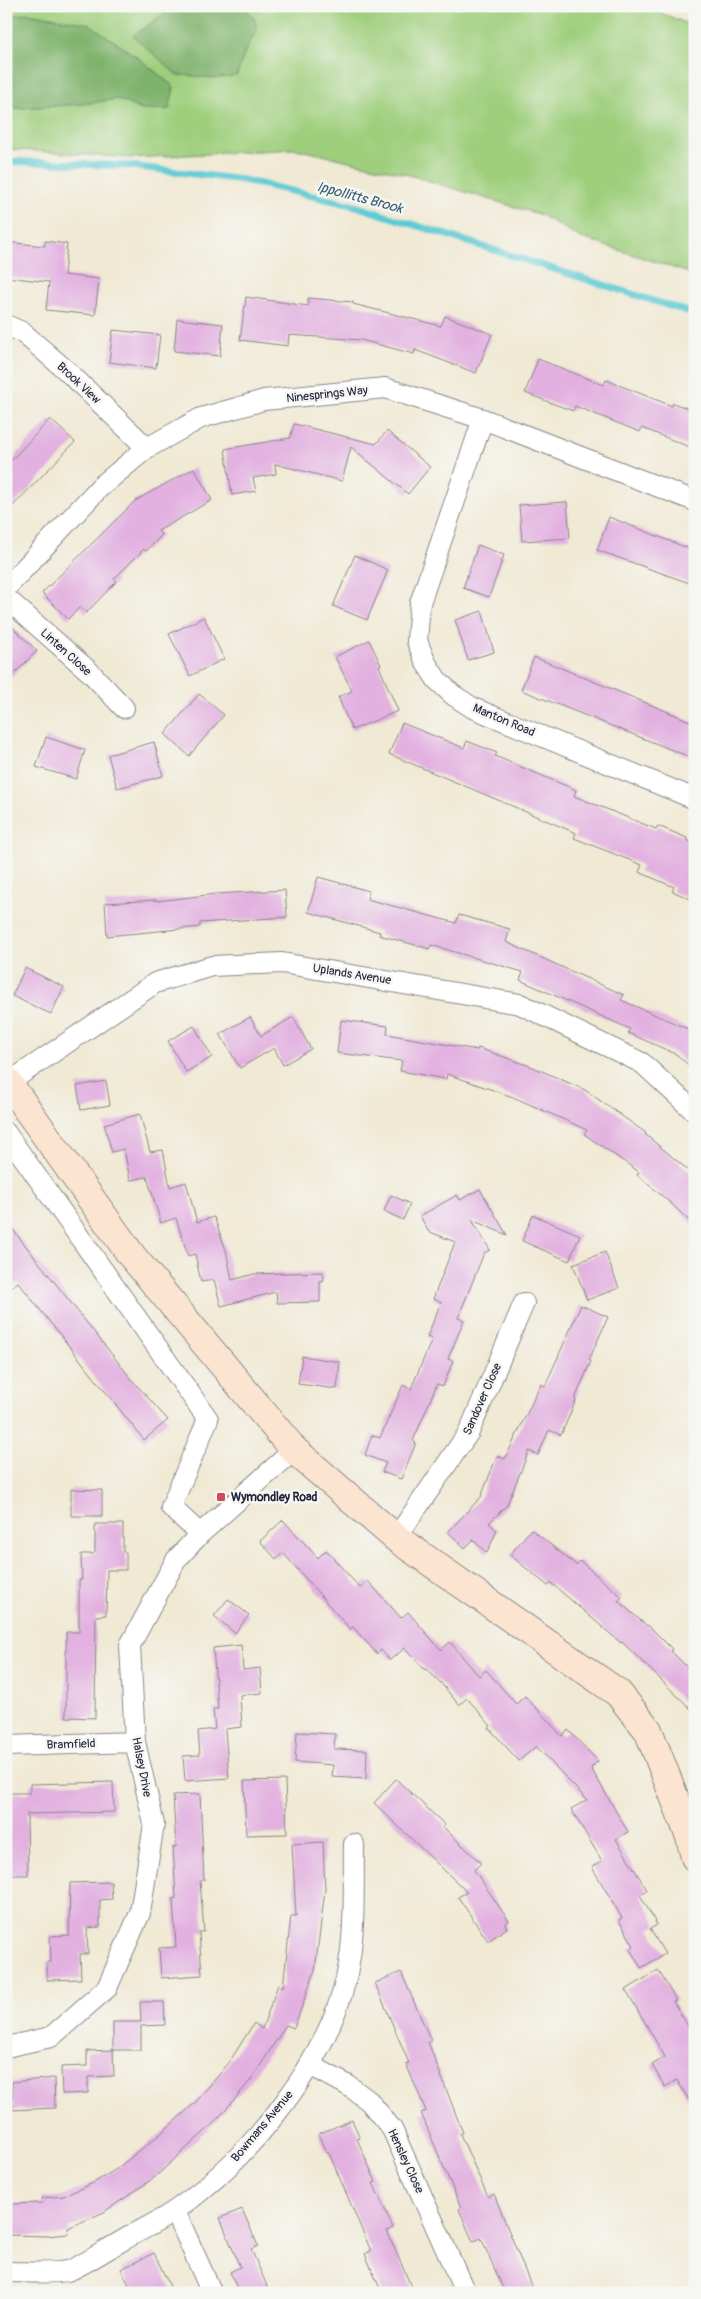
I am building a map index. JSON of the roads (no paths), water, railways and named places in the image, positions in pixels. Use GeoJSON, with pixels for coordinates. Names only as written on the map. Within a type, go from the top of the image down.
{"type":"FeatureCollection","features":[{"type":"Feature","properties":{"kind":"street","name":"Brook View"},"geometry":{"type":"LineString","coordinates":[[6,324],[22,332],[60,365],[147,448]]}},
{"type":"Feature","properties":{"kind":"street","name":"Ninesprings Way"},"geometry":{"type":"LineString","coordinates":[[6,588],[100,487],[147,448],[201,418],[264,400],[385,388],[483,419],[695,501]]}},
{"type":"Feature","properties":{"kind":"street","name":"Manton Road"},"geometry":{"type":"LineString","coordinates":[[483,419],[420,603],[416,641],[426,663],[437,680],[473,708],[695,799]]}},
{"type":"Feature","properties":{"kind":"street","name":"Linten Close"},"geometry":{"type":"LineString","coordinates":[[6,598],[91,673],[124,708]]}},
{"type":"Feature","properties":{"kind":"street","name":"Uplands Avenue"},"geometry":{"type":"LineString","coordinates":[[7,1082],[155,983],[212,966],[282,963],[520,1004],[642,1063],[695,1112]]}},
{"type":"Feature","properties":{"kind":"street"},"geometry":{"type":"LineString","coordinates":[[7,1082],[132,1256],[294,1450],[396,1538],[618,1693],[648,1730],[690,1837],[695,1857]]}},
{"type":"Feature","properties":{"kind":"street"},"geometry":{"type":"LineString","coordinates":[[6,1133],[208,1419],[171,1507],[200,1534]]}},
{"type":"Feature","properties":{"kind":"street","name":"Sandover Close"},"geometry":{"type":"LineString","coordinates":[[396,1538],[469,1432],[524,1303]]}},
{"type":"Feature","properties":{"kind":"street","name":"Halsey Drive"},"geometry":{"type":"LineString","coordinates":[[6,2048],[51,2037],[107,1988],[140,1913],[154,1824],[135,1742],[130,1645],[176,1560],[200,1534],[294,1450]]}},
{"type":"Feature","properties":{"kind":"street","name":"Bramfield"},"geometry":{"type":"LineString","coordinates":[[6,1746],[135,1742]]}},
{"type":"Feature","properties":{"kind":"street","name":"Bowmans Avenue"},"geometry":{"type":"LineString","coordinates":[[6,2272],[68,2270],[175,2211],[216,2180],[278,2111],[310,2065],[329,2030],[342,1992],[352,1951],[354,1844]]}},
{"type":"Feature","properties":{"kind":"street","name":"Hensley Close"},"geometry":{"type":"LineString","coordinates":[[310,2065],[349,2086],[369,2101],[392,2129],[464,2290]]}},
{"type":"Feature","properties":{"kind":"street"},"geometry":{"type":"LineString","coordinates":[[175,2211],[212,2293]]}},
{"type":"Feature","properties":{"kind":"waterway","name":"Ippollitts Brook"},"geometry":{"type":"LineString","coordinates":[[6,161],[130,166],[243,180],[352,205],[695,314]]}},
{"type":"Feature","properties":{"kind":"place","name":"Wymondley Road"},"geometry":{"type":"Point","coordinates":[221,1497]}}]}
